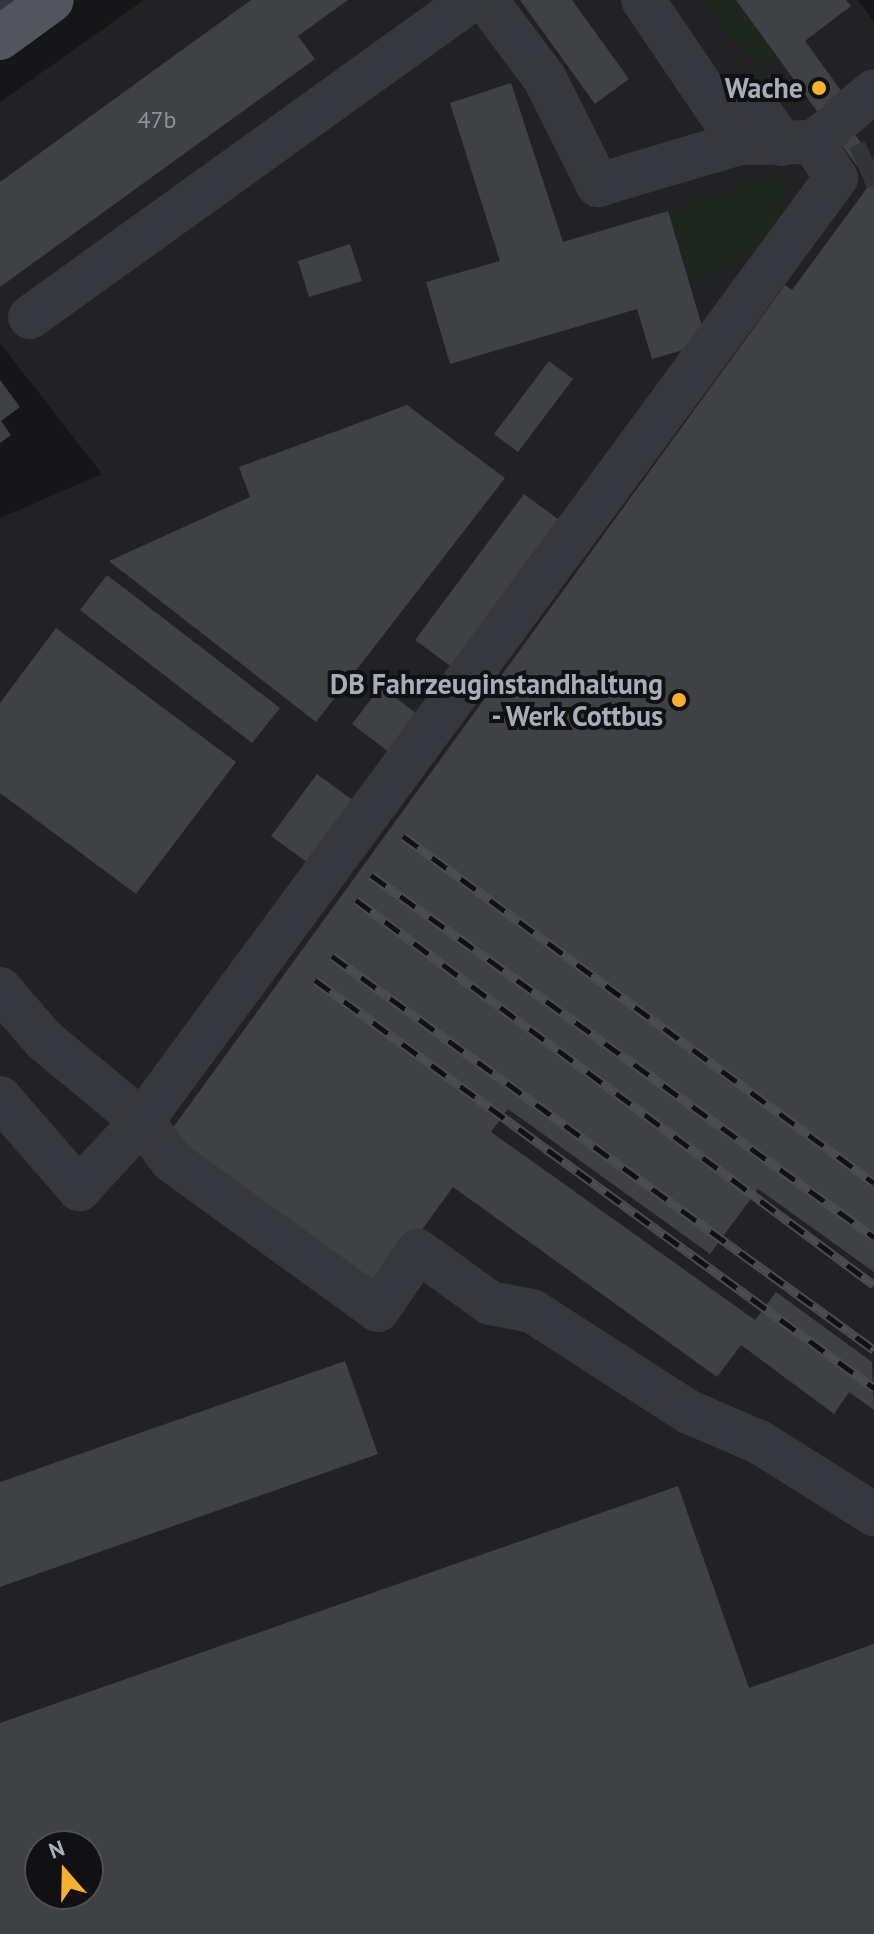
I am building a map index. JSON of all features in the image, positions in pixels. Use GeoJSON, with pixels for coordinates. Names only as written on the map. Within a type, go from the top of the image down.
{"type":"FeatureCollection","features":[{"type":"Feature","properties":{"kind":"lane"},"geometry":{"type":"LineString","coordinates":[[30,317],[471,0]]}},
{"type":"Feature","properties":{"kind":"lane"},"geometry":{"type":"LineString","coordinates":[[486,0],[545,79],[598,185],[822,139]]}},
{"type":"Feature","properties":{"kind":"lane"},"geometry":{"type":"LineString","coordinates":[[643,0],[822,139]]}},
{"type":"Feature","properties":{"kind":"lane"},"geometry":{"type":"LineString","coordinates":[[753,102],[822,139]]}},
{"type":"Feature","properties":{"kind":"lane"},"geometry":{"type":"LineString","coordinates":[[0,1098],[79,1189],[142,1121],[822,139]]}},
{"type":"Feature","properties":{"kind":"lane"},"geometry":{"type":"LineString","coordinates":[[0,989],[44,1040],[142,1121],[172,1161],[378,1310],[418,1251],[490,1303],[532,1311],[689,1412],[759,1442],[874,1514]]}},
{"type":"Feature","properties":{"kind":"shaded area"},"geometry":{"type":"Polygon","coordinates":[[[144,0],[858,0],[874,22],[874,1934],[0,1934],[0,518],[102,474],[0,343],[0,102],[144,0]]]}},
{"type":"Feature","properties":{"kind":"shaded area"},"geometry":{"type":"Polygon","coordinates":[[[703,0],[736,0],[777,56],[755,71],[703,0]]]}},
{"type":"Feature","properties":{"kind":"shaded area"},"geometry":{"type":"Polygon","coordinates":[[[789,171],[776,238],[691,288],[668,211],[789,171]]]}},
{"type":"Feature","properties":{"kind":"building"},"geometry":{"type":"Polygon","coordinates":[[[251,0],[348,0],[298,36],[315,59],[0,287],[0,182],[251,0]]]}},
{"type":"Feature","properties":{"kind":"building"},"geometry":{"type":"Polygon","coordinates":[[[520,0],[572,0],[629,79],[595,104],[520,0]]]}},
{"type":"Feature","properties":{"kind":"building","name":"DB Fahrzeuginstandhaltung - Werk Cottbus"},"geometry":{"type":"Polygon","coordinates":[[[736,0],[846,0],[851,6],[805,41],[842,92],[831,101],[874,161],[874,1272],[758,1189],[710,1254],[508,1109],[491,1132],[755,1320],[776,1292],[872,1362],[874,1410],[849,1392],[834,1414],[741,1345],[717,1377],[453,1187],[376,1293],[164,1140],[785,285],[792,290],[870,184],[736,0]]]}},
{"type":"Feature","properties":{"kind":"building"},"geometry":{"type":"Polygon","coordinates":[[[511,83],[563,242],[668,211],[707,343],[652,359],[637,309],[450,364],[426,282],[500,261],[450,103],[511,83]]]}},
{"type":"Feature","properties":{"kind":"building"},"geometry":{"type":"Polygon","coordinates":[[[350,244],[362,281],[309,297],[298,261],[350,244]]]}},
{"type":"Feature","properties":{"kind":"building"},"geometry":{"type":"Polygon","coordinates":[[[549,361],[573,379],[518,452],[494,434],[549,361]]]}},
{"type":"Feature","properties":{"kind":"building"},"geometry":{"type":"Polygon","coordinates":[[[0,380],[20,407],[1,421],[11,435],[0,443],[0,380]]]}},
{"type":"Feature","properties":{"kind":"building"},"geometry":{"type":"Polygon","coordinates":[[[407,405],[505,478],[316,722],[109,561],[250,497],[239,467],[407,405]]]}},
{"type":"Feature","properties":{"kind":"building"},"geometry":{"type":"Polygon","coordinates":[[[524,494],[570,528],[461,674],[415,640],[524,494]]]}},
{"type":"Feature","properties":{"kind":"building"},"geometry":{"type":"Polygon","coordinates":[[[107,575],[280,708],[252,743],[80,610],[107,575]]]}},
{"type":"Feature","properties":{"kind":"building"},"geometry":{"type":"Polygon","coordinates":[[[56,628],[236,762],[136,894],[0,793],[0,703],[56,628]]]}},
{"type":"Feature","properties":{"kind":"building"},"geometry":{"type":"Polygon","coordinates":[[[381,686],[422,718],[393,755],[352,724],[381,686]]]}},
{"type":"Feature","properties":{"kind":"building"},"geometry":{"type":"Polygon","coordinates":[[[317,774],[358,804],[312,866],[271,836],[317,774]]]}},
{"type":"Feature","properties":{"kind":"building"},"geometry":{"type":"Polygon","coordinates":[[[345,1361],[378,1454],[0,1587],[0,1482],[345,1361]]]}},
{"type":"Feature","properties":{"kind":"building"},"geometry":{"type":"Polygon","coordinates":[[[678,1486],[749,1688],[874,1644],[874,1934],[0,1934],[0,1723],[678,1486]]]}},
{"type":"Feature","properties":{"kind":"tunnel"},"geometry":{"type":"LineString","coordinates":[[858,168],[874,161]]}},
{"type":"Feature","properties":{"kind":"railway"},"geometry":{"type":"LineString","coordinates":[[403,836],[874,1183]]}},
{"type":"Feature","properties":{"kind":"railway"},"geometry":{"type":"LineString","coordinates":[[371,875],[874,1237]]}},
{"type":"Feature","properties":{"kind":"railway"},"geometry":{"type":"LineString","coordinates":[[356,900],[874,1285]]}},
{"type":"Feature","properties":{"kind":"railway"},"geometry":{"type":"LineString","coordinates":[[332,956],[874,1350]]}},
{"type":"Feature","properties":{"kind":"railway"},"geometry":{"type":"LineString","coordinates":[[315,980],[874,1388]]}},
{"type":"Feature","properties":{"kind":"place","name":"Wache"},"geometry":{"type":"Point","coordinates":[819,88]}},
{"type":"Feature","properties":{"kind":"place","name":"DB Fahrzeuginstandhaltung - Werk Cottbus"},"geometry":{"type":"Point","coordinates":[679,700]}}]}
